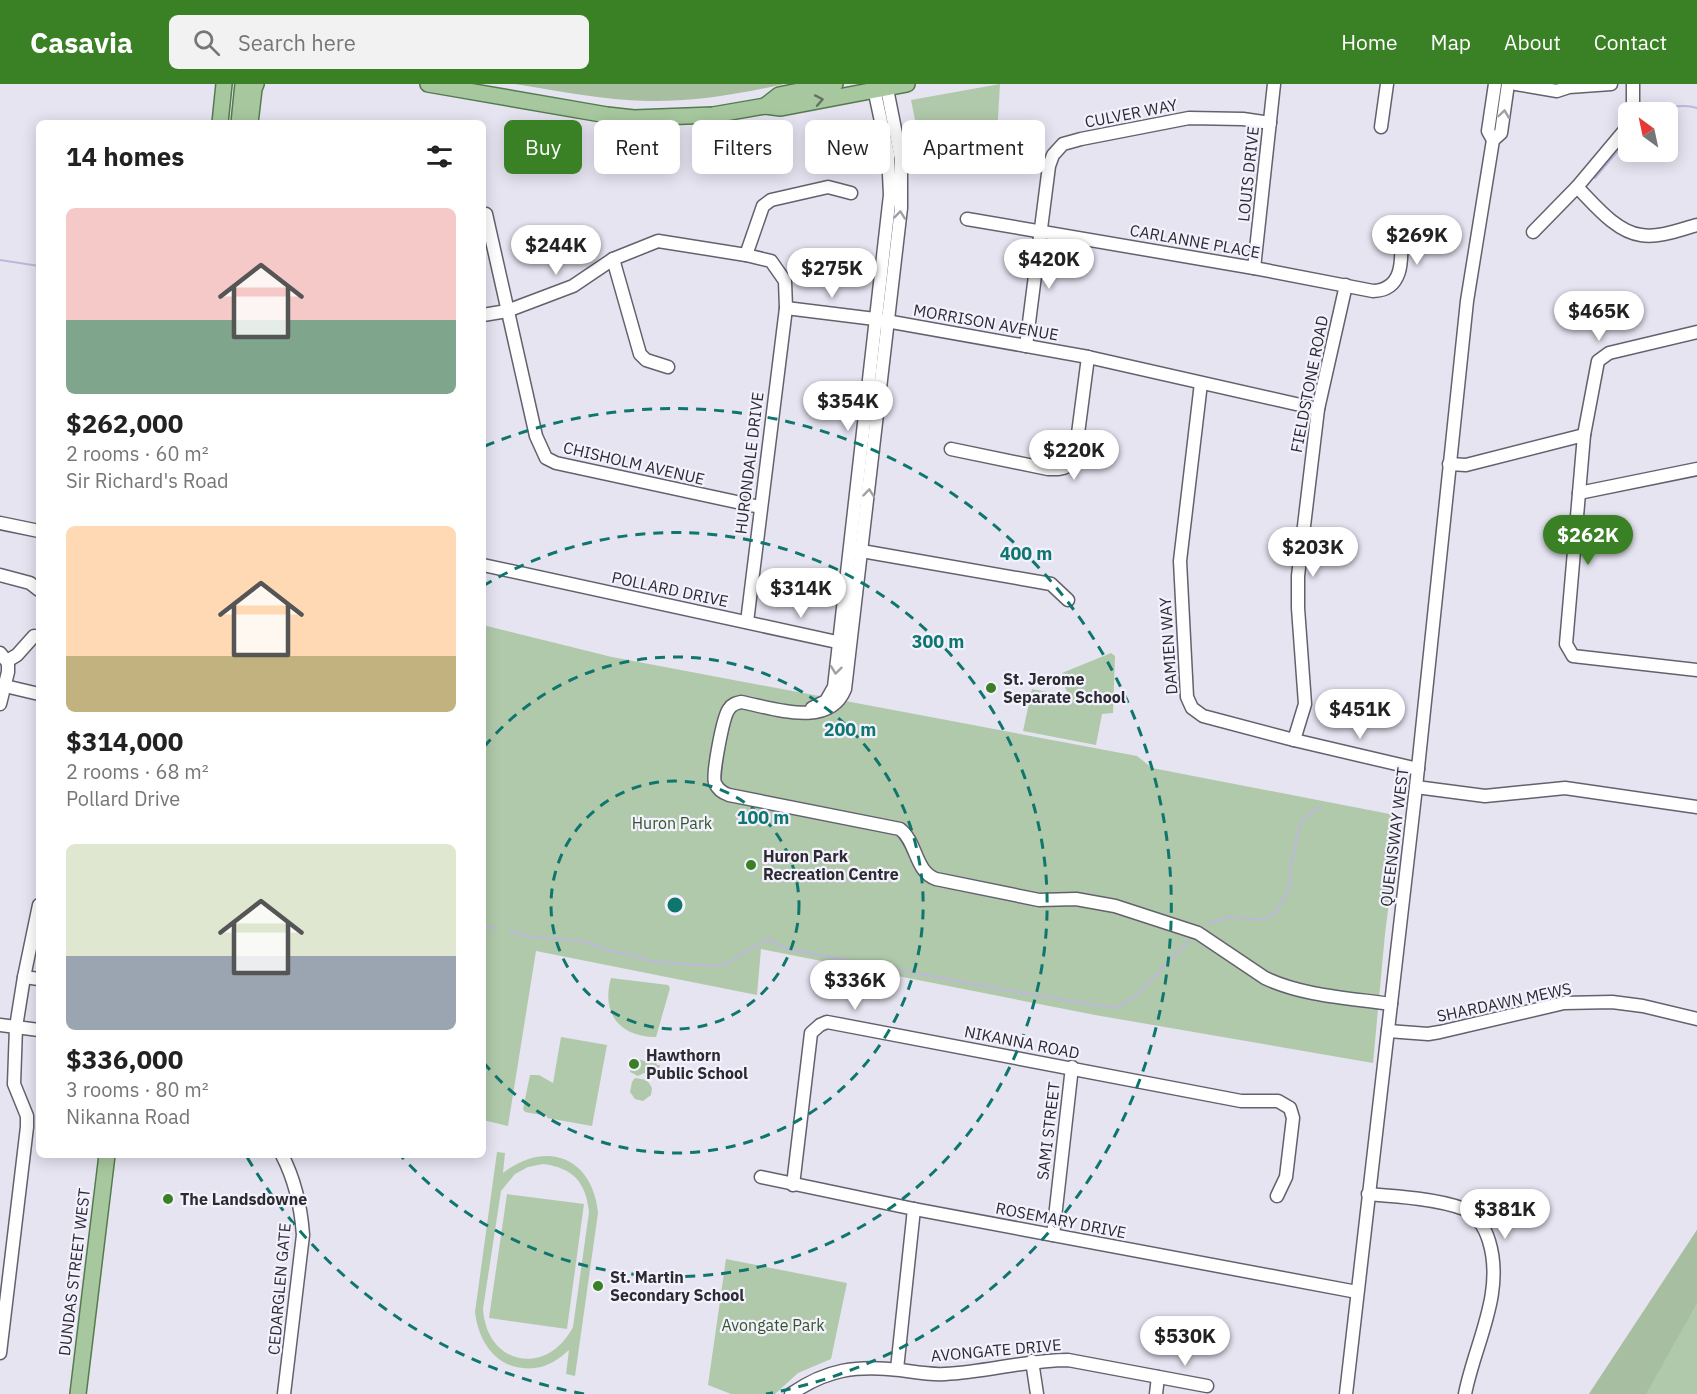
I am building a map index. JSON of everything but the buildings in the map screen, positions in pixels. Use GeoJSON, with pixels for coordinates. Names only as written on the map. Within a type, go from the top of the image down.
{"type":"FeatureCollection","features":[{"type":"Feature","properties":{"kind":"main road"},"geometry":{"type":"LineString","coordinates":[[217,84],[215,105],[220,118]]}},
{"type":"Feature","properties":{"kind":"main road"},"geometry":{"type":"LineString","coordinates":[[220,118],[224,84]]}},
{"type":"Feature","properties":{"kind":"main road"},"geometry":{"type":"LineString","coordinates":[[240,120],[243,84]]}},
{"type":"Feature","properties":{"kind":"main road"},"geometry":{"type":"LineString","coordinates":[[250,120],[256,84]]}},
{"type":"Feature","properties":{"kind":"main road"},"geometry":{"type":"LineString","coordinates":[[428,84],[607,116],[634,118],[713,115],[765,106],[781,108],[880,86],[907,84]]}},
{"type":"Feature","properties":{"kind":"main road"},"geometry":{"type":"LineString","coordinates":[[765,106],[779,95],[835,84]]}},
{"type":"Feature","properties":{"kind":"main road","name":"DUNDAS STREET WEST"},"geometry":{"type":"LineString","coordinates":[[78,1394],[107,1158]]}},
{"type":"Feature","properties":{"kind":"street","name":"LOUIS DRIVE"},"geometry":{"type":"LineString","coordinates":[[1254,268],[1274,84]]}},
{"type":"Feature","properties":{"kind":"street"},"geometry":{"type":"LineString","coordinates":[[1381,127],[1386,84]]}},
{"type":"Feature","properties":{"kind":"street","name":"QUEENSWAY WEST"},"geometry":{"type":"LineString","coordinates":[[1346,1394],[1418,769],[1467,302],[1493,140],[1488,131],[1496,84]]}},
{"type":"Feature","properties":{"kind":"street","name":"QUEENSWAY WEST"},"geometry":{"type":"LineString","coordinates":[[1493,140],[1501,133],[1508,84]]}},
{"type":"Feature","properties":{"kind":"street"},"geometry":{"type":"LineString","coordinates":[[1516,84],[1557,91],[1568,85],[1611,84]]}},
{"type":"Feature","properties":{"kind":"street"},"geometry":{"type":"LineString","coordinates":[[1633,84],[1633,102]]}},
{"type":"Feature","properties":{"kind":"street"},"geometry":{"type":"LineString","coordinates":[[880,86],[890,183],[882,320],[844,644],[846,684],[840,699],[823,711],[803,712],[741,702],[729,708],[714,774],[715,783],[719,790],[729,795],[894,827],[904,832],[925,872],[936,879],[1039,900],[1071,898],[1115,906],[1198,933],[1275,983],[1292,988],[1391,1004]]}},
{"type":"Feature","properties":{"kind":"street","name":"CULVER WAY"},"geometry":{"type":"LineString","coordinates":[[1026,346],[1049,166],[1053,155],[1063,144],[1189,118],[1243,119],[1270,123]]}},
{"type":"Feature","properties":{"kind":"street"},"geometry":{"type":"LineString","coordinates":[[1533,232],[1577,188],[1618,138]]}},
{"type":"Feature","properties":{"kind":"street"},"geometry":{"type":"LineString","coordinates":[[746,255],[765,203],[828,187],[851,193]]}},
{"type":"Feature","properties":{"kind":"street"},"geometry":{"type":"LineString","coordinates":[[1577,188],[1612,220],[1633,233],[1664,234],[1697,225]]}},
{"type":"Feature","properties":{"kind":"street"},"geometry":{"type":"LineString","coordinates":[[486,214],[507,310]]}},
{"type":"Feature","properties":{"kind":"street","name":"CARLANNE PLACE"},"geometry":{"type":"LineString","coordinates":[[967,219],[1254,268],[1373,291],[1390,288],[1402,261],[1401,235]]}},
{"type":"Feature","properties":{"kind":"street"},"geometry":{"type":"LineString","coordinates":[[486,314],[507,310],[573,286],[613,259],[658,241],[771,261],[785,281],[786,308]]}},
{"type":"Feature","properties":{"kind":"street"},"geometry":{"type":"LineString","coordinates":[[613,259],[640,354],[646,360],[668,367]]}},
{"type":"Feature","properties":{"kind":"street","name":"FIELDSTONE ROAD"},"geometry":{"type":"LineString","coordinates":[[1294,740],[1305,704],[1298,576],[1318,409],[1346,285]]}},
{"type":"Feature","properties":{"kind":"street","name":"MORRISON AVENUE"},"geometry":{"type":"LineString","coordinates":[[786,308],[882,320],[1088,357],[1318,409]]}},
{"type":"Feature","properties":{"kind":"street","name":"HURONDALE DRIVE"},"geometry":{"type":"LineString","coordinates":[[747,622],[786,308]]}},
{"type":"Feature","properties":{"kind":"street","name":"CHISHOLM AVENUE"},"geometry":{"type":"LineString","coordinates":[[507,310],[536,436],[546,458],[556,463],[760,507]]}},
{"type":"Feature","properties":{"kind":"street"},"geometry":{"type":"LineString","coordinates":[[1697,332],[1603,356],[1599,361],[1584,435],[1566,644],[1573,656],[1697,670]]}},
{"type":"Feature","properties":{"kind":"street"},"geometry":{"type":"LineString","coordinates":[[951,448],[1048,469],[1064,469],[1073,462],[1076,449],[1088,357]]}},
{"type":"Feature","properties":{"kind":"street","name":"DAMIEN WAY"},"geometry":{"type":"LineString","coordinates":[[1201,383],[1180,561],[1187,696],[1192,708],[1203,716],[1418,769]]}},
{"type":"Feature","properties":{"kind":"street"},"geometry":{"type":"LineString","coordinates":[[1449,464],[1466,465],[1584,435]]}},
{"type":"Feature","properties":{"kind":"street"},"geometry":{"type":"LineString","coordinates":[[1579,493],[1697,469]]}},
{"type":"Feature","properties":{"kind":"street"},"geometry":{"type":"LineString","coordinates":[[0,523],[36,530]]}},
{"type":"Feature","properties":{"kind":"street"},"geometry":{"type":"LineString","coordinates":[[856,550],[1051,584],[1068,600]]}},
{"type":"Feature","properties":{"kind":"street","name":"POLLARD DRIVE"},"geometry":{"type":"LineString","coordinates":[[486,567],[844,644]]}},
{"type":"Feature","properties":{"kind":"street"},"geometry":{"type":"LineString","coordinates":[[0,575],[36,588]]}},
{"type":"Feature","properties":{"kind":"street"},"geometry":{"type":"LineString","coordinates":[[0,704],[8,672],[4,657],[17,655],[36,636]]}},
{"type":"Feature","properties":{"kind":"street"},"geometry":{"type":"LineString","coordinates":[[5,686],[36,693]]}},
{"type":"Feature","properties":{"kind":"street"},"geometry":{"type":"LineString","coordinates":[[1416,787],[1485,796],[1565,788],[1697,807]]}},
{"type":"Feature","properties":{"kind":"street"},"geometry":{"type":"LineString","coordinates":[[0,1353],[27,1127],[27,1116],[14,1084],[16,1027],[36,919]]}},
{"type":"Feature","properties":{"kind":"street"},"geometry":{"type":"LineString","coordinates":[[24,977],[36,979]]}},
{"type":"Feature","properties":{"kind":"street","name":"SHARDAWN MEWS"},"geometry":{"type":"LineString","coordinates":[[1388,1031],[1428,1034],[1564,1003],[1612,1002],[1643,1006],[1697,1019]]}},
{"type":"Feature","properties":{"kind":"street","name":"NIKANNA ROAD"},"geometry":{"type":"LineString","coordinates":[[793,1185],[811,1033],[827,1022],[1230,1099],[1278,1101],[1290,1108],[1293,1118],[1286,1177],[1277,1196]]}},
{"type":"Feature","properties":{"kind":"street"},"geometry":{"type":"LineString","coordinates":[[0,1025],[36,1030]]}},
{"type":"Feature","properties":{"kind":"street","name":"SAMI STREET"},"geometry":{"type":"LineString","coordinates":[[1053,1235],[1072,1067]]}},
{"type":"Feature","properties":{"kind":"street","name":"CEDARGLEN GATE"},"geometry":{"type":"LineString","coordinates":[[283,1158],[297,1193],[302,1214],[303,1235],[284,1394]]}},
{"type":"Feature","properties":{"kind":"street","name":"ROSEMARY DRIVE"},"geometry":{"type":"LineString","coordinates":[[761,1177],[914,1209],[1357,1292]]}},
{"type":"Feature","properties":{"kind":"street"},"geometry":{"type":"LineString","coordinates":[[1368,1194],[1450,1205],[1466,1210],[1479,1220],[1486,1233],[1492,1251],[1494,1285],[1465,1394]]}},
{"type":"Feature","properties":{"kind":"street"},"geometry":{"type":"LineString","coordinates":[[897,1369],[914,1209]]}},
{"type":"Feature","properties":{"kind":"street","name":"AVONGATE DRIVE"},"geometry":{"type":"LineString","coordinates":[[791,1394],[808,1382],[826,1374],[860,1369],[897,1369],[945,1374],[1032,1361],[1068,1360],[1207,1386]]}},
{"type":"Feature","properties":{"kind":"street"},"geometry":{"type":"LineString","coordinates":[[1032,1361],[1037,1394]]}},
{"type":"Feature","properties":{"kind":"street"},"geometry":{"type":"LineString","coordinates":[[1155,1394],[1158,1377]]}},
{"type":"Feature","properties":{"kind":"green space"},"geometry":{"type":"Polygon","coordinates":[[[515,84],[784,84],[716,97],[647,101],[598,97],[515,84]]]}},
{"type":"Feature","properties":{"kind":"green space"},"geometry":{"type":"Polygon","coordinates":[[[1000,84],[998,120],[915,120],[911,100],[1000,84]]]}},
{"type":"Feature","properties":{"kind":"green space","name":"Huron Park"},"geometry":{"type":"Polygon","coordinates":[[[486,626],[612,657],[1137,756],[1152,768],[1400,816],[1385,934],[1373,1063],[1095,1015],[761,949],[757,995],[536,951],[508,1126],[486,1121],[486,626]]]}},
{"type":"Feature","properties":{"kind":"green space"},"geometry":{"type":"Polygon","coordinates":[[[1111,653],[1115,656],[1113,713],[1102,714],[1096,745],[1023,731],[1032,689],[1069,696],[1062,673],[1111,653]]]}},
{"type":"Feature","properties":{"kind":"green space"},"geometry":{"type":"Polygon","coordinates":[[[611,978],[668,985],[670,988],[656,1037],[632,1033],[616,1021],[609,1002],[611,978]]]}},
{"type":"Feature","properties":{"kind":"green space"},"geometry":{"type":"Polygon","coordinates":[[[561,1037],[607,1045],[592,1126],[547,1118],[547,1116],[525,1112],[523,1109],[530,1075],[539,1075],[553,1083],[561,1037]]]}},
{"type":"Feature","properties":{"kind":"green space"},"geometry":{"type":"Polygon","coordinates":[[[632,1059],[656,1062],[660,1065],[658,1076],[648,1076],[644,1073],[638,1076],[630,1072],[632,1059]]]}},
{"type":"Feature","properties":{"kind":"green space"},"geometry":{"type":"Polygon","coordinates":[[[635,1078],[647,1080],[652,1088],[651,1095],[643,1101],[635,1099],[630,1092],[635,1078]]]}},
{"type":"Feature","properties":{"kind":"green space"},"geometry":{"type":"Polygon","coordinates":[[[497,1152],[505,1153],[503,1173],[536,1157],[551,1156],[577,1167],[587,1179],[594,1194],[598,1213],[575,1376],[566,1374],[569,1350],[556,1360],[541,1367],[515,1367],[504,1362],[487,1347],[477,1325],[475,1312],[497,1152]],[[543,1164],[528,1167],[515,1174],[501,1191],[483,1309],[487,1328],[495,1343],[506,1353],[520,1358],[534,1358],[549,1353],[562,1343],[573,1327],[589,1212],[585,1192],[576,1178],[553,1166],[543,1164]]]}},
{"type":"Feature","properties":{"kind":"green space"},"geometry":{"type":"Polygon","coordinates":[[[507,1194],[584,1204],[567,1329],[489,1318],[507,1194]]]}},
{"type":"Feature","properties":{"kind":"green space"},"geometry":{"type":"Polygon","coordinates":[[[1697,1230],[1697,1394],[1589,1394],[1697,1230]]]}},
{"type":"Feature","properties":{"kind":"green space"},"geometry":{"type":"Polygon","coordinates":[[[1697,1230],[1697,1303],[1646,1394],[1589,1394],[1697,1230]]]}},
{"type":"Feature","properties":{"kind":"green space","name":"Avongate Park"},"geometry":{"type":"Polygon","coordinates":[[[726,1259],[847,1283],[831,1359],[798,1373],[775,1394],[731,1394],[708,1385],[726,1259]]]}},
{"type":"Feature","properties":{"kind":"waterway"},"geometry":{"type":"LineString","coordinates":[[1678,106],[1697,108]]}},
{"type":"Feature","properties":{"kind":"waterway"},"geometry":{"type":"LineString","coordinates":[[1595,178],[1618,151]]}},
{"type":"Feature","properties":{"kind":"waterway"},"geometry":{"type":"LineString","coordinates":[[0,260],[36,266]]}},
{"type":"Feature","properties":{"kind":"waterway"},"geometry":{"type":"LineString","coordinates":[[1207,924],[1228,917],[1262,920],[1276,912],[1290,887],[1290,870],[1300,825],[1303,819],[1321,806]]}},
{"type":"Feature","properties":{"kind":"waterway"},"geometry":{"type":"LineString","coordinates":[[486,926],[496,928]]}},
{"type":"Feature","properties":{"kind":"waterway"},"geometry":{"type":"LineString","coordinates":[[510,931],[532,937],[583,941],[649,961],[707,966],[726,964],[768,939],[788,949],[1115,1008],[1140,992],[1190,938]]}},
{"type":"Feature","properties":{"kind":"place","name":"St. Jerome Separate School"},"geometry":{"type":"Point","coordinates":[991,688]}},
{"type":"Feature","properties":{"kind":"place","name":"Huron Park Recreation Centre"},"geometry":{"type":"Point","coordinates":[751,865]}},
{"type":"Feature","properties":{"kind":"place","name":"Hawthorn Public School"},"geometry":{"type":"Point","coordinates":[634,1064]}},
{"type":"Feature","properties":{"kind":"place","name":"The Landsdowne"},"geometry":{"type":"Point","coordinates":[168,1199]}},
{"type":"Feature","properties":{"kind":"place","name":"St. Martin Secondary School"},"geometry":{"type":"Point","coordinates":[598,1286]}}]}
